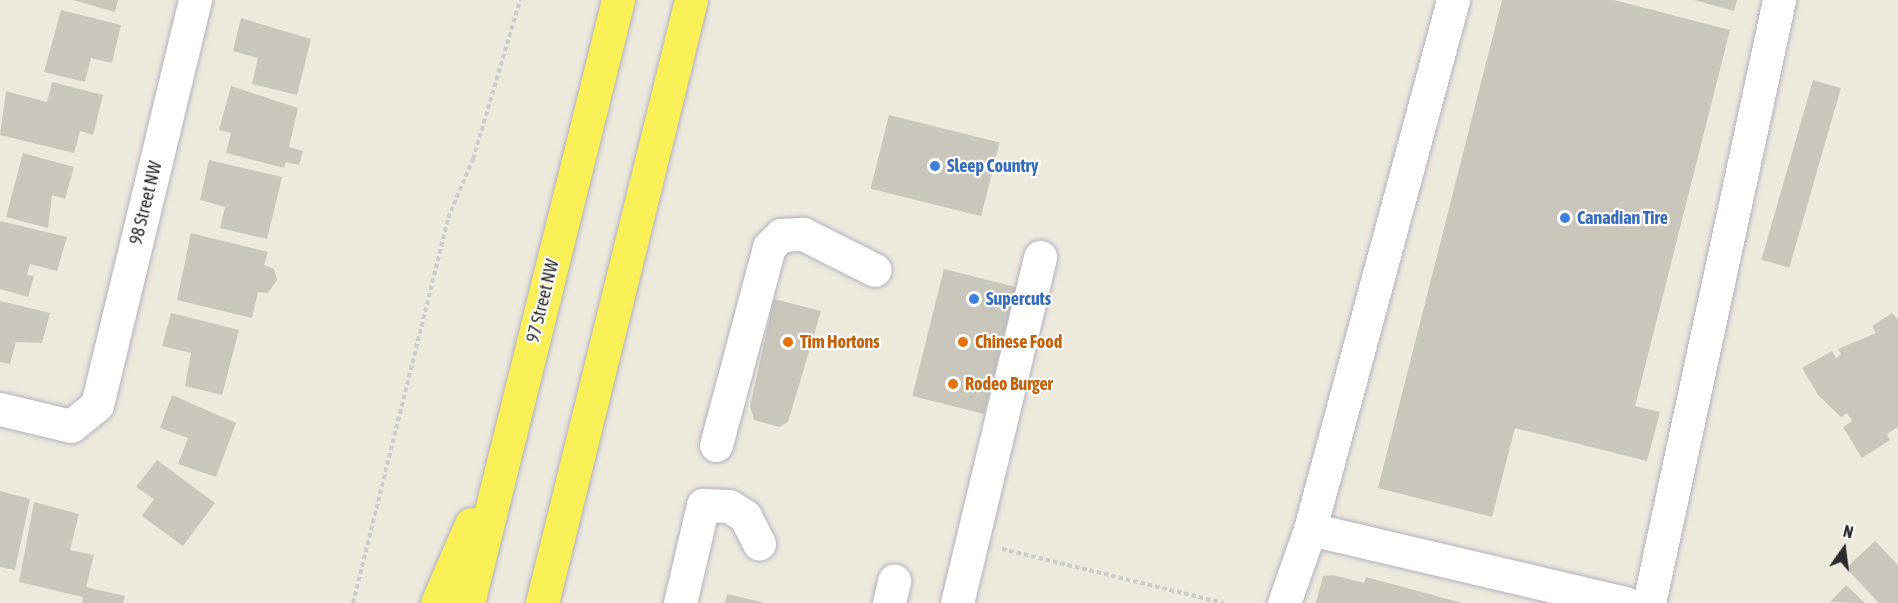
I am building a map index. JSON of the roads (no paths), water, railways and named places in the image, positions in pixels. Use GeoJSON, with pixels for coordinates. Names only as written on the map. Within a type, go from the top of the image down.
{"type":"FeatureCollection","features":[{"type":"Feature","properties":{"kind":"main road","name":"97 Street NW"},"geometry":{"type":"LineString","coordinates":[[468,603],[618,0]]}},
{"type":"Feature","properties":{"kind":"main road"},"geometry":{"type":"LineString","coordinates":[[542,603],[691,0]]}},
{"type":"Feature","properties":{"kind":"main road"},"geometry":{"type":"LineString","coordinates":[[437,603],[508,440]]}},
{"type":"Feature","properties":{"kind":"street","name":"98 Street NW"},"geometry":{"type":"LineString","coordinates":[[0,409],[71,426],[97,405],[195,0]]}},
{"type":"Feature","properties":{"kind":"street"},"geometry":{"type":"LineString","coordinates":[[1284,603],[1310,529],[1453,0]]}},
{"type":"Feature","properties":{"kind":"street"},"geometry":{"type":"LineString","coordinates":[[1649,603],[1779,0]]}},
{"type":"Feature","properties":{"kind":"street"},"geometry":{"type":"LineString","coordinates":[[716,445],[769,247],[827,264],[866,268]]}},
{"type":"Feature","properties":{"kind":"street"},"geometry":{"type":"LineString","coordinates":[[957,603],[1040,257]]}},
{"type":"Feature","properties":{"kind":"street"},"geometry":{"type":"LineString","coordinates":[[680,603],[703,506],[729,506],[746,516],[759,544]]}},
{"type":"Feature","properties":{"kind":"street"},"geometry":{"type":"LineString","coordinates":[[1310,529],[1624,603]]}},
{"type":"Feature","properties":{"kind":"place","name":"Sleep Country"},"geometry":{"type":"Point","coordinates":[935,166]}},
{"type":"Feature","properties":{"kind":"place","name":"Canadian Tire"},"geometry":{"type":"Point","coordinates":[1565,218]}},
{"type":"Feature","properties":{"kind":"place","name":"Supercuts"},"geometry":{"type":"Point","coordinates":[974,299]}},
{"type":"Feature","properties":{"kind":"place","name":"Tim Hortons"},"geometry":{"type":"Point","coordinates":[788,342]}},
{"type":"Feature","properties":{"kind":"place","name":"Chinese Food"},"geometry":{"type":"Point","coordinates":[963,342]}},
{"type":"Feature","properties":{"kind":"place","name":"Rodeo Burger"},"geometry":{"type":"Point","coordinates":[953,384]}}]}
